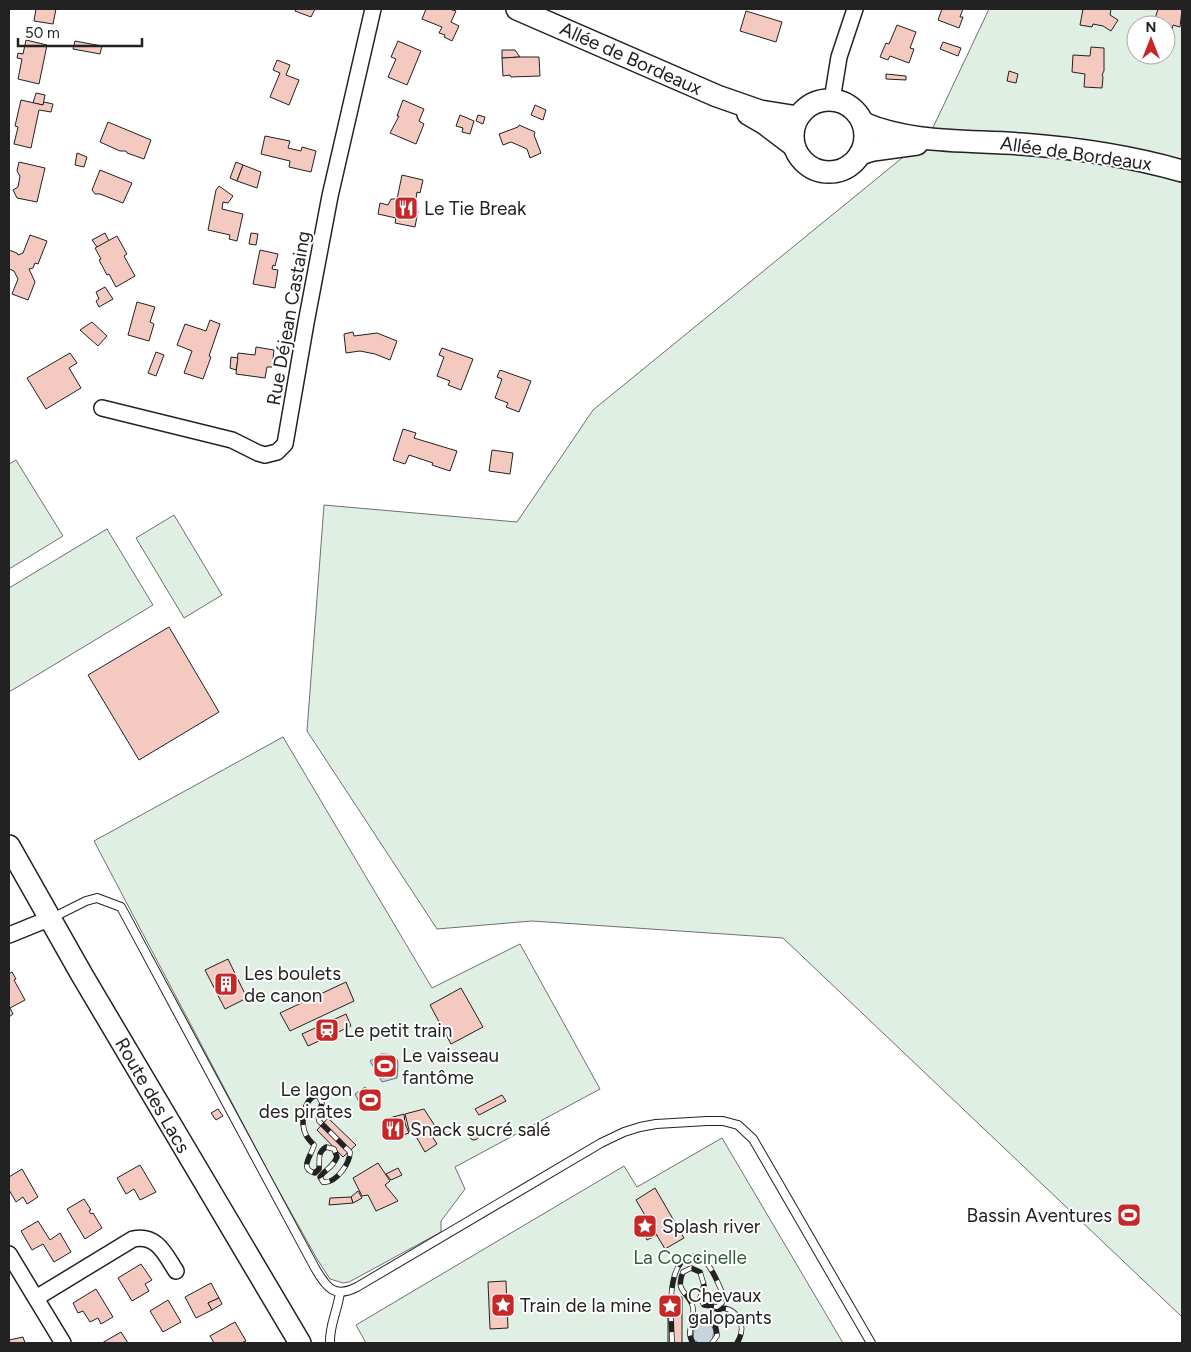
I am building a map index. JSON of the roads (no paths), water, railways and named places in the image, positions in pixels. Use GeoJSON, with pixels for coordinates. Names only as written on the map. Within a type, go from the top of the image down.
{"type":"FeatureCollection","features":[{"type":"Feature","properties":{"kind":"main road","name":"Allée de Bordeaux"},"geometry":{"type":"LineString","coordinates":[[517,9],[717,96],[760,111],[798,117]]}},
{"type":"Feature","properties":{"kind":"main road","name":"Allée de Bordeaux"},"geometry":{"type":"LineString","coordinates":[[717,96],[765,124],[794,146]]}},
{"type":"Feature","properties":{"kind":"main road"},"geometry":{"type":"LineString","coordinates":[[832,100],[847,104],[857,113],[863,123],[866,136],[864,148],[856,161],[846,168],[834,172],[822,172],[804,163],[796,153],[793,130],[798,117],[807,107],[818,101],[832,100]]}},
{"type":"Feature","properties":{"kind":"main road","name":"Allée de Bordeaux"},"geometry":{"type":"LineString","coordinates":[[863,123],[900,134],[1090,151],[1182,170]]}},
{"type":"Feature","properties":{"kind":"main road","name":"Allée de Bordeaux"},"geometry":{"type":"LineString","coordinates":[[860,154],[893,146],[970,141]]}},
{"type":"Feature","properties":{"kind":"main road","name":"Route des Lacs"},"geometry":{"type":"LineString","coordinates":[[9,846],[82,975],[300,1343]]}},
{"type":"Feature","properties":{"kind":"street","name":"Rue Déjean Castaing"},"geometry":{"type":"LineString","coordinates":[[102,408],[232,440],[265,455],[277,452],[285,444],[329,205],[373,9]]}},
{"type":"Feature","properties":{"kind":"street"},"geometry":{"type":"LineString","coordinates":[[832,100],[839,57],[855,9]]}},
{"type":"Feature","properties":{"kind":"street"},"geometry":{"type":"LineString","coordinates":[[9,935],[51,918]]}},
{"type":"Feature","properties":{"kind":"street"},"geometry":{"type":"LineString","coordinates":[[36,1298],[133,1239],[142,1237],[152,1240],[160,1247],[176,1271]]}},
{"type":"Feature","properties":{"kind":"street"},"geometry":{"type":"LineString","coordinates":[[9,1254],[63,1343]]}},
{"type":"Feature","properties":{"kind":"lane"},"geometry":{"type":"LineString","coordinates":[[51,918],[97,898],[121,907],[322,1281],[331,1290],[346,1292],[357,1287],[601,1143],[624,1132],[656,1124],[723,1122],[738,1125],[753,1139],[871,1343]]}},
{"type":"Feature","properties":{"kind":"lane"},"geometry":{"type":"LineString","coordinates":[[330,1343],[331,1328],[339,1303],[340,1292]]}},
{"type":"Feature","properties":{"kind":"railway"},"geometry":{"type":"LineString","coordinates":[[316,1095],[322,1103],[318,1115],[319,1121],[350,1152],[345,1167],[333,1180],[328,1182],[323,1182],[320,1177],[337,1157],[334,1149],[326,1147],[321,1152],[319,1169],[315,1173],[307,1168],[307,1161],[314,1145],[304,1130],[303,1119],[308,1102],[316,1095]]}},
{"type":"Feature","properties":{"kind":"railway"},"geometry":{"type":"LineString","coordinates":[[672,1343],[671,1297],[675,1273],[680,1264],[687,1258],[694,1256],[705,1261],[713,1273],[722,1292],[722,1303],[717,1307],[704,1305],[700,1298],[704,1285],[700,1272],[691,1268],[683,1272],[681,1288],[693,1308],[690,1331],[693,1343]]}},
{"type":"Feature","properties":{"kind":"railway"},"geometry":{"type":"LineString","coordinates":[[712,1343],[717,1336],[715,1315],[718,1310],[723,1308],[734,1312],[739,1318],[741,1333],[737,1343]]}},
{"type":"Feature","properties":{"kind":"place","name":"Le Tie Break"},"geometry":{"type":"Point","coordinates":[406,208]}},
{"type":"Feature","properties":{"kind":"place","name":"Les boulets de canon"},"geometry":{"type":"Point","coordinates":[226,984]}},
{"type":"Feature","properties":{"kind":"place","name":"Le petit train"},"geometry":{"type":"Point","coordinates":[327,1030]}},
{"type":"Feature","properties":{"kind":"place","name":"Le vaisseau fantôme"},"geometry":{"type":"Point","coordinates":[385,1066]}},
{"type":"Feature","properties":{"kind":"place","name":"Le lagon des pirates"},"geometry":{"type":"Point","coordinates":[370,1100]}},
{"type":"Feature","properties":{"kind":"place","name":"Snack sucré salé"},"geometry":{"type":"Point","coordinates":[393,1129]}},
{"type":"Feature","properties":{"kind":"place","name":"Bassin Aventures"},"geometry":{"type":"Point","coordinates":[1129,1215]}},
{"type":"Feature","properties":{"kind":"place","name":"Splash river"},"geometry":{"type":"Point","coordinates":[645,1226]}},
{"type":"Feature","properties":{"kind":"place","name":"Train de la mine"},"geometry":{"type":"Point","coordinates":[503,1305]}},
{"type":"Feature","properties":{"kind":"place","name":"Chevaux galopants"},"geometry":{"type":"Point","coordinates":[670,1306]}},
{"type":"Feature","properties":{"kind":"park label","name":"La Coccinelle"},"geometry":{"type":"Point","coordinates":[690,1257]}}]}
